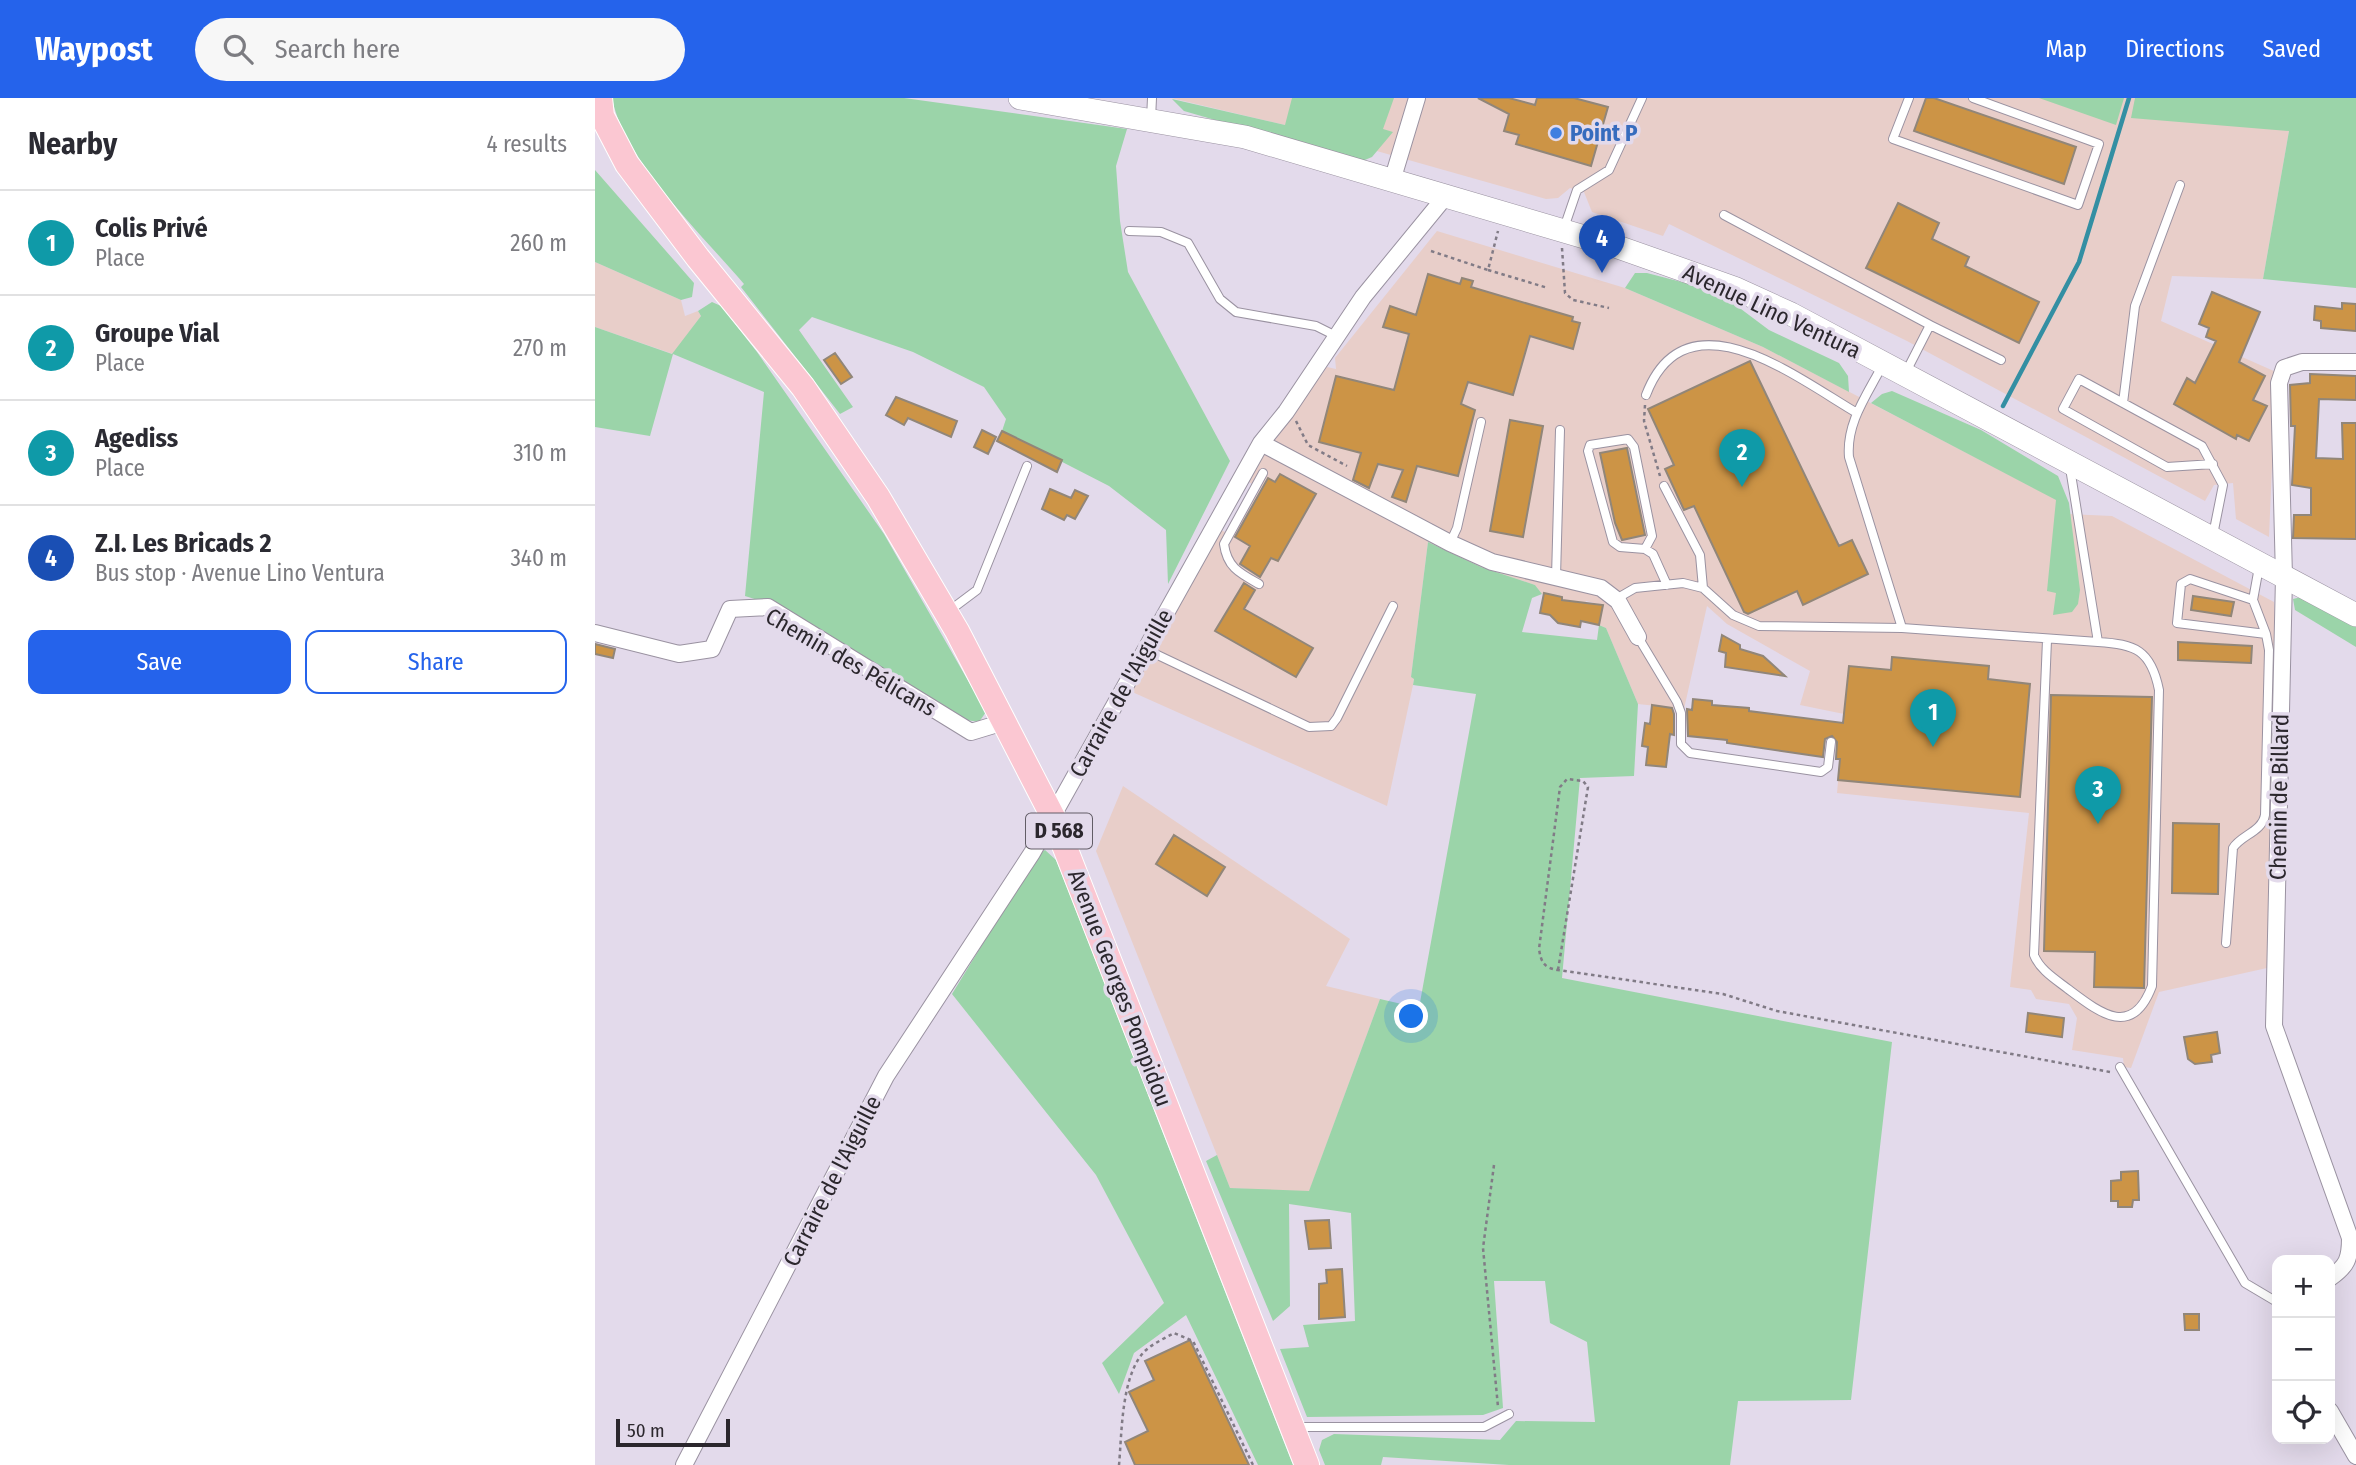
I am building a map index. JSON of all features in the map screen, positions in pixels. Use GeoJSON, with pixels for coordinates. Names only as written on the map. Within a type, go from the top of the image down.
{"type":"FeatureCollection","features":[{"type":"Feature","properties":{"kind":"main road","name":"Avenue Georges Pompidou"},"geometry":{"type":"LineString","coordinates":[[600,98],[602,116],[627,164],[698,258],[803,387],[878,497],[946,613],[1004,722],[1053,817],[1307,1465]]}},
{"type":"Feature","properties":{"kind":"main road","name":"Avenue Lino Ventura"},"geometry":{"type":"LineString","coordinates":[[1020,98],[1152,108],[1681,267],[1734,288],[1883,363],[2356,615]]}},
{"type":"Feature","properties":{"kind":"main road","name":"Avenue Georges Pompidou"},"geometry":{"type":"LineString","coordinates":[[595,135],[612,163],[698,258]]}},
{"type":"Feature","properties":{"kind":"street"},"geometry":{"type":"LineString","coordinates":[[1392,181],[1417,98]]}},
{"type":"Feature","properties":{"kind":"street","name":"Carraire de l'Aiguille"},"geometry":{"type":"LineString","coordinates":[[684,1465],[886,1076],[1053,817],[1145,649],[1236,503],[1261,443],[1286,412],[1363,297],[1445,197]]}},
{"type":"Feature","properties":{"kind":"street","name":"Chemin de Billard"},"geometry":{"type":"LineString","coordinates":[[2335,1274],[2345,1267],[2353,1255],[2350,1238],[2274,1026],[2284,577],[2279,383],[2284,369],[2302,362],[2356,362]]}},
{"type":"Feature","properties":{"kind":"street"},"geometry":{"type":"LineString","coordinates":[[1261,443],[1450,543],[1492,562],[1601,588],[1616,599],[1638,637]]}},
{"type":"Feature","properties":{"kind":"street","name":"Chemin des Pélicans"},"geometry":{"type":"LineString","coordinates":[[595,633],[679,654],[712,649],[730,609],[768,607],[971,732],[1004,722]]}},
{"type":"Feature","properties":{"kind":"street"},"geometry":{"type":"LineString","coordinates":[[2335,1420],[2356,1456]]}},
{"type":"Feature","properties":{"kind":"lane"},"geometry":{"type":"LineString","coordinates":[[1563,231],[1577,190],[1609,170],[1642,98]]}},
{"type":"Feature","properties":{"kind":"lane"},"geometry":{"type":"LineString","coordinates":[[1909,98],[1893,139],[2078,205],[2099,144],[1973,98]]}},
{"type":"Feature","properties":{"kind":"lane"},"geometry":{"type":"LineString","coordinates":[[2123,402],[2135,306],[2180,185]]}},
{"type":"Feature","properties":{"kind":"lane"},"geometry":{"type":"LineString","coordinates":[[1724,215],[2001,360]]}},
{"type":"Feature","properties":{"kind":"lane"},"geometry":{"type":"LineString","coordinates":[[1129,231],[1161,232],[1188,243],[1220,299],[1236,312],[1316,326],[1336,337]]}},
{"type":"Feature","properties":{"kind":"lane"},"geometry":{"type":"LineString","coordinates":[[1905,375],[1930,325]]}},
{"type":"Feature","properties":{"kind":"lane"},"geometry":{"type":"LineString","coordinates":[[1646,395],[1653,375],[1665,361],[1689,347],[1724,345],[1755,354],[1857,413]]}},
{"type":"Feature","properties":{"kind":"lane"},"geometry":{"type":"LineString","coordinates":[[1883,363],[1857,413],[1847,440],[1849,457],[1902,628]]}},
{"type":"Feature","properties":{"kind":"lane"},"geometry":{"type":"LineString","coordinates":[[2212,538],[2223,485],[2213,464],[2202,446],[2079,379],[2063,409],[2167,467],[2213,464]]}},
{"type":"Feature","properties":{"kind":"lane"},"geometry":{"type":"LineString","coordinates":[[1450,543],[1457,528],[1481,422]]}},
{"type":"Feature","properties":{"kind":"lane"},"geometry":{"type":"LineString","coordinates":[[1556,577],[1560,430]]}},
{"type":"Feature","properties":{"kind":"lane"},"geometry":{"type":"LineString","coordinates":[[1646,549],[1653,537],[1634,447],[1627,439],[1590,445],[1588,452],[1609,535],[1620,547],[1646,549],[1658,560],[1667,585]]}},
{"type":"Feature","properties":{"kind":"lane"},"geometry":{"type":"LineString","coordinates":[[2069,461],[2098,642]]}},
{"type":"Feature","properties":{"kind":"lane"},"geometry":{"type":"LineString","coordinates":[[946,613],[977,590],[1027,466]]}},
{"type":"Feature","properties":{"kind":"lane"},"geometry":{"type":"LineString","coordinates":[[1259,584],[1236,572],[1225,554],[1224,544],[1236,503],[1263,473]]}},
{"type":"Feature","properties":{"kind":"lane"},"geometry":{"type":"LineString","coordinates":[[1664,485],[1700,555],[1703,588]]}},
{"type":"Feature","properties":{"kind":"lane"},"geometry":{"type":"LineString","coordinates":[[2225,943],[2233,848],[2237,842],[2259,828],[2265,815],[2269,650],[2253,600],[2259,564]]}},
{"type":"Feature","properties":{"kind":"lane"},"geometry":{"type":"LineString","coordinates":[[2253,600],[2190,579],[2181,584],[2177,623],[2266,634]]}},
{"type":"Feature","properties":{"kind":"lane"},"geometry":{"type":"LineString","coordinates":[[1616,599],[1635,588],[1683,583],[1703,588],[1733,615],[1759,626],[1902,628],[2130,644],[2141,652],[2157,676],[2159,690],[2152,986],[2140,1010],[2129,1016],[2116,1018],[2089,1004],[2045,971],[2034,955],[2047,640]]}},
{"type":"Feature","properties":{"kind":"lane"},"geometry":{"type":"LineString","coordinates":[[1145,649],[1309,727],[1321,728],[1331,726],[1337,718],[1393,606]]}},
{"type":"Feature","properties":{"kind":"lane"},"geometry":{"type":"LineString","coordinates":[[1638,637],[1677,702],[1681,713],[1681,744],[1690,753],[1821,772],[1828,767],[1831,742]]}},
{"type":"Feature","properties":{"kind":"lane"},"geometry":{"type":"LineString","coordinates":[[2120,1066],[2245,1283],[2272,1299]]}},
{"type":"Feature","properties":{"kind":"lane"},"geometry":{"type":"LineString","coordinates":[[1292,1427],[1484,1427],[1509,1414]]}},
{"type":"Feature","properties":{"kind":"path"},"geometry":{"type":"LineString","coordinates":[[1488,270],[1502,214]]}},
{"type":"Feature","properties":{"kind":"path"},"geometry":{"type":"LineString","coordinates":[[1563,231],[1562,269],[1565,293],[1573,300],[1609,308]]}},
{"type":"Feature","properties":{"kind":"path"},"geometry":{"type":"LineString","coordinates":[[1431,251],[1548,288]]}},
{"type":"Feature","properties":{"kind":"path"},"geometry":{"type":"LineString","coordinates":[[1646,395],[1644,421],[1654,461],[1664,485]]}},
{"type":"Feature","properties":{"kind":"path"},"geometry":{"type":"LineString","coordinates":[[1286,412],[1301,428],[1308,445],[1347,466]]}},
{"type":"Feature","properties":{"kind":"path"},"geometry":{"type":"LineString","coordinates":[[1558,970],[1588,788],[1583,781],[1567,779],[1560,786],[1539,949],[1541,961],[1548,969],[1723,994],[1777,1011],[2104,1070],[2126,1078]]}},
{"type":"Feature","properties":{"kind":"path"},"geometry":{"type":"LineString","coordinates":[[1494,1166],[1483,1248],[1499,1399],[1496,1421]]}},
{"type":"Feature","properties":{"kind":"path"},"geometry":{"type":"LineString","coordinates":[[1119,1465],[1125,1397],[1139,1360],[1146,1350],[1174,1333],[1193,1341],[1253,1465]]}},
{"type":"Feature","properties":{"kind":"shaded area"},"geometry":{"type":"Polygon","coordinates":[[[1171,98],[2356,98],[2356,133],[2289,131],[2263,279],[2172,276],[2161,321],[2276,372],[2269,537],[2236,519],[2233,483],[2214,485],[2205,501],[1907,341],[1669,224],[1663,236],[1592,212],[1584,192],[1570,188],[1558,198],[1546,199],[1285,125],[1171,98]]]}},
{"type":"Feature","properties":{"kind":"shaded area"},"geometry":{"type":"Polygon","coordinates":[[[1437,231],[1625,288],[1763,347],[2059,501],[2069,503],[2068,514],[2112,516],[2274,602],[2276,627],[2267,968],[2159,992],[2131,1068],[2124,1067],[2123,1058],[2072,1050],[2077,1018],[2069,1004],[2036,999],[2031,990],[2010,987],[2029,813],[1837,793],[1844,714],[1800,705],[1810,671],[1727,624],[1707,606],[1684,709],[1638,704],[1606,628],[1599,625],[1603,605],[1586,601],[1584,605],[1542,594],[1535,585],[1481,567],[1428,542],[1411,677],[1414,678],[1413,685],[1387,806],[1130,691],[1221,530],[1233,536],[1260,489],[1249,482],[1261,460],[1327,367],[1336,369],[1335,358],[1437,231]]]}},
{"type":"Feature","properties":{"kind":"shaded area"},"geometry":{"type":"Polygon","coordinates":[[[595,262],[681,300],[685,316],[698,311],[701,316],[673,354],[595,327],[595,262]]]}},
{"type":"Feature","properties":{"kind":"shaded area"},"geometry":{"type":"Polygon","coordinates":[[[1123,786],[1350,939],[1326,986],[1380,999],[1309,1192],[1230,1188],[1096,851],[1123,786]]]}},
{"type":"Feature","properties":{"kind":"green space"},"geometry":{"type":"Polygon","coordinates":[[[612,98],[904,98],[1127,129],[1116,166],[1120,221],[1128,272],[1230,461],[1168,584],[1166,530],[1109,486],[1002,431],[1006,419],[984,387],[913,352],[812,317],[799,330],[853,407],[840,414],[741,287],[744,284],[648,171],[619,122],[612,98]]]}},
{"type":"Feature","properties":{"kind":"green space"},"geometry":{"type":"Polygon","coordinates":[[[1292,98],[1394,98],[1383,129],[1393,132],[1372,157],[1360,162],[1184,111],[1172,99],[1285,125],[1292,98]]]}},
{"type":"Feature","properties":{"kind":"green space"},"geometry":{"type":"Polygon","coordinates":[[[2039,98],[2124,98],[2116,125],[2039,98]]]}},
{"type":"Feature","properties":{"kind":"green space"},"geometry":{"type":"Polygon","coordinates":[[[2135,98],[2356,98],[2356,288],[2263,279],[2289,131],[2131,118],[2135,98]]]}},
{"type":"Feature","properties":{"kind":"green space"},"geometry":{"type":"Polygon","coordinates":[[[595,170],[694,283],[692,297],[681,300],[595,262],[595,170]]]}},
{"type":"Feature","properties":{"kind":"green space"},"geometry":{"type":"Polygon","coordinates":[[[1635,273],[1647,273],[1693,285],[1737,306],[1769,330],[1839,363],[1848,376],[1849,392],[1763,347],[1625,288],[1635,273]]]}},
{"type":"Feature","properties":{"kind":"green space"},"geometry":{"type":"Polygon","coordinates":[[[712,302],[721,306],[757,352],[884,534],[986,712],[979,722],[966,720],[780,607],[745,596],[764,392],[673,354],[650,436],[595,427],[595,327],[672,354],[701,316],[698,311],[712,302]]]}},
{"type":"Feature","properties":{"kind":"green space"},"geometry":{"type":"Polygon","coordinates":[[[1892,391],[1981,430],[2058,476],[2069,503],[2080,590],[2078,604],[2072,612],[2053,615],[2056,593],[2047,591],[2056,500],[1871,403],[1882,394],[1892,391]]]}},
{"type":"Feature","properties":{"kind":"green space"},"geometry":{"type":"Polygon","coordinates":[[[1428,542],[1481,567],[1535,585],[1542,594],[1532,598],[1522,632],[1597,640],[1599,625],[1606,628],[1638,704],[1634,776],[1580,778],[1562,978],[1892,1042],[1851,1400],[1738,1401],[1730,1465],[1509,1465],[1383,1457],[1381,1465],[1325,1465],[1319,1450],[1322,1440],[1334,1434],[1500,1440],[1516,1421],[1595,1422],[1587,1342],[1550,1323],[1545,1281],[1494,1281],[1503,1408],[1483,1415],[1307,1417],[1280,1349],[1309,1347],[1303,1325],[1355,1321],[1351,1213],[1289,1204],[1290,1306],[1273,1321],[1206,1161],[1217,1155],[1230,1188],[1309,1191],[1380,999],[1419,1008],[1476,694],[1413,685],[1414,679],[1411,677],[1428,542]]]}},
{"type":"Feature","properties":{"kind":"green space"},"geometry":{"type":"Polygon","coordinates":[[[2301,597],[2356,627],[2356,647],[2295,610],[2293,599],[2301,597]]]}},
{"type":"Feature","properties":{"kind":"green space"},"geometry":{"type":"Polygon","coordinates":[[[1045,850],[1056,860],[1293,1465],[1258,1465],[1186,1315],[1134,1353],[1119,1394],[1102,1363],[1164,1303],[1096,1175],[952,994],[1037,855],[1045,850]]]}},
{"type":"Feature","properties":{"kind":"building","name":"Point P"},"geometry":{"type":"Polygon","coordinates":[[[1478,98],[1509,98],[1535,105],[1537,98],[1574,98],[1608,107],[1591,166],[1516,144],[1519,135],[1504,131],[1509,114],[1478,98]]]}},
{"type":"Feature","properties":{"kind":"building"},"geometry":{"type":"Polygon","coordinates":[[[1926,98],[1934,98],[2076,147],[2064,184],[1914,131],[1926,98]]]}},
{"type":"Feature","properties":{"kind":"building"},"geometry":{"type":"Polygon","coordinates":[[[1898,203],[1939,223],[1932,239],[1969,257],[1965,266],[2039,302],[2019,343],[1866,268],[1898,203]]]}},
{"type":"Feature","properties":{"kind":"building"},"geometry":{"type":"Polygon","coordinates":[[[1428,274],[1460,284],[1462,278],[1473,281],[1471,287],[1573,317],[1572,321],[1580,323],[1573,349],[1530,336],[1513,395],[1468,382],[1461,404],[1475,410],[1458,476],[1417,466],[1406,502],[1392,497],[1403,470],[1378,464],[1369,488],[1353,480],[1361,453],[1319,442],[1336,376],[1394,390],[1409,334],[1383,327],[1390,306],[1416,315],[1428,274]]]}},
{"type":"Feature","properties":{"kind":"building"},"geometry":{"type":"Polygon","coordinates":[[[2212,292],[2260,312],[2239,362],[2265,376],[2253,400],[2267,406],[2249,441],[2237,435],[2236,439],[2174,404],[2187,378],[2195,383],[2216,341],[2206,337],[2209,328],[2199,324],[2212,292]]]}},
{"type":"Feature","properties":{"kind":"building"},"geometry":{"type":"Polygon","coordinates":[[[2342,303],[2356,304],[2356,331],[2321,328],[2321,321],[2314,320],[2315,306],[2342,309],[2342,303]]]}},
{"type":"Feature","properties":{"kind":"building"},"geometry":{"type":"Polygon","coordinates":[[[835,353],[852,377],[841,384],[824,360],[835,353]]]}},
{"type":"Feature","properties":{"kind":"building"},"geometry":{"type":"Polygon","coordinates":[[[1750,361],[1839,546],[1852,540],[1868,574],[1803,605],[1797,591],[1748,614],[1744,612],[1694,506],[1684,510],[1665,469],[1674,465],[1648,409],[1750,361]]]}},
{"type":"Feature","properties":{"kind":"building"},"geometry":{"type":"Polygon","coordinates":[[[2310,374],[2356,376],[2356,400],[2319,399],[2316,458],[2343,459],[2342,423],[2356,423],[2356,539],[2293,538],[2294,515],[2311,515],[2311,488],[2292,485],[2295,426],[2291,426],[2290,385],[2310,383],[2310,374]]]}},
{"type":"Feature","properties":{"kind":"building"},"geometry":{"type":"Polygon","coordinates":[[[896,397],[957,421],[951,437],[908,418],[904,425],[886,415],[896,397]]]}},
{"type":"Feature","properties":{"kind":"building"},"geometry":{"type":"Polygon","coordinates":[[[1510,420],[1543,426],[1523,537],[1490,531],[1510,420]]]}},
{"type":"Feature","properties":{"kind":"building"},"geometry":{"type":"Polygon","coordinates":[[[982,430],[996,437],[988,454],[974,447],[982,430]]]}},
{"type":"Feature","properties":{"kind":"building"},"geometry":{"type":"Polygon","coordinates":[[[1002,431],[1062,460],[1057,472],[997,441],[1002,431]]]}},
{"type":"Feature","properties":{"kind":"building"},"geometry":{"type":"Polygon","coordinates":[[[1627,448],[1645,535],[1622,540],[1615,523],[1600,453],[1627,448]]]}},
{"type":"Feature","properties":{"kind":"building"},"geometry":{"type":"Polygon","coordinates":[[[1280,474],[1316,494],[1278,561],[1271,558],[1260,577],[1240,564],[1250,546],[1235,537],[1268,478],[1275,482],[1280,474]]]}},
{"type":"Feature","properties":{"kind":"building"},"geometry":{"type":"Polygon","coordinates":[[[1050,489],[1071,498],[1075,490],[1088,496],[1075,519],[1067,515],[1064,520],[1042,509],[1050,489]]]}},
{"type":"Feature","properties":{"kind":"building"},"geometry":{"type":"Polygon","coordinates":[[[1244,583],[1255,590],[1244,609],[1313,648],[1296,677],[1215,631],[1244,583]]]}},
{"type":"Feature","properties":{"kind":"building"},"geometry":{"type":"Polygon","coordinates":[[[1544,593],[1562,597],[1562,600],[1603,605],[1599,625],[1581,621],[1580,627],[1558,623],[1550,615],[1540,613],[1544,593]]]}},
{"type":"Feature","properties":{"kind":"building"},"geometry":{"type":"Polygon","coordinates":[[[2193,596],[2234,602],[2231,616],[2191,610],[2193,596]]]}},
{"type":"Feature","properties":{"kind":"building"},"geometry":{"type":"Polygon","coordinates":[[[1722,635],[1740,645],[1740,649],[1763,656],[1785,676],[1725,667],[1726,653],[1719,651],[1722,635]]]}},
{"type":"Feature","properties":{"kind":"building"},"geometry":{"type":"Polygon","coordinates":[[[2178,642],[2252,646],[2251,663],[2178,660],[2178,642]]]}},
{"type":"Feature","properties":{"kind":"building"},"geometry":{"type":"Polygon","coordinates":[[[595,644],[615,649],[613,658],[595,654],[595,644]]]}},
{"type":"Feature","properties":{"kind":"building"},"geometry":{"type":"Polygon","coordinates":[[[1892,657],[1989,666],[1988,679],[2030,684],[2020,797],[1838,780],[1840,759],[1836,759],[1837,742],[1832,736],[1825,739],[1823,757],[1688,736],[1687,709],[1692,710],[1693,699],[1712,701],[1712,705],[1749,708],[1749,711],[1843,723],[1849,666],[1891,670],[1892,657]]]}},
{"type":"Feature","properties":{"kind":"building"},"geometry":{"type":"Polygon","coordinates":[[[2051,695],[2152,697],[2144,988],[2094,987],[2095,952],[2044,951],[2051,695]]]}},
{"type":"Feature","properties":{"kind":"building"},"geometry":{"type":"Polygon","coordinates":[[[1652,705],[1672,708],[1674,714],[1674,735],[1670,734],[1666,767],[1646,765],[1648,747],[1642,746],[1645,723],[1650,724],[1652,705]]]}},
{"type":"Feature","properties":{"kind":"building"},"geometry":{"type":"Polygon","coordinates":[[[2173,823],[2219,824],[2218,894],[2172,893],[2173,823]]]}},
{"type":"Feature","properties":{"kind":"building"},"geometry":{"type":"Polygon","coordinates":[[[1174,835],[1225,867],[1207,896],[1156,864],[1174,835]]]}},
{"type":"Feature","properties":{"kind":"building"},"geometry":{"type":"Polygon","coordinates":[[[2028,1013],[2064,1018],[2062,1037],[2026,1032],[2028,1013]]]}},
{"type":"Feature","properties":{"kind":"building"},"geometry":{"type":"Polygon","coordinates":[[[2217,1032],[2220,1053],[2211,1055],[2212,1062],[2195,1064],[2188,1059],[2184,1037],[2217,1032]]]}},
{"type":"Feature","properties":{"kind":"building"},"geometry":{"type":"Polygon","coordinates":[[[2138,1171],[2139,1200],[2133,1200],[2132,1207],[2118,1207],[2118,1201],[2111,1201],[2111,1181],[2121,1180],[2121,1172],[2138,1171]]]}},
{"type":"Feature","properties":{"kind":"building"},"geometry":{"type":"Polygon","coordinates":[[[1329,1220],[1331,1248],[1309,1249],[1305,1221],[1329,1220]]]}},
{"type":"Feature","properties":{"kind":"building"},"geometry":{"type":"Polygon","coordinates":[[[1342,1269],[1345,1317],[1319,1319],[1319,1284],[1327,1283],[1326,1270],[1342,1269]]]}},
{"type":"Feature","properties":{"kind":"building"},"geometry":{"type":"Polygon","coordinates":[[[2184,1314],[2199,1314],[2199,1330],[2185,1330],[2184,1314]]]}},
{"type":"Feature","properties":{"kind":"building"},"geometry":{"type":"Polygon","coordinates":[[[1190,1340],[1249,1465],[1135,1465],[1125,1442],[1148,1431],[1129,1392],[1154,1380],[1145,1361],[1190,1340]]]}},
{"type":"Feature","properties":{"kind":"waterway"},"geometry":{"type":"LineString","coordinates":[[2003,406],[2079,262],[2129,98]]}},
{"type":"Feature","properties":{"kind":"place","name":"Point P"},"geometry":{"type":"Point","coordinates":[1556,133]}},
{"type":"Feature","properties":{"kind":"place","name":"Z.I. Les Bricads 2"},"geometry":{"type":"Point","coordinates":[1602,273]}},
{"type":"Feature","properties":{"kind":"place","name":"Groupe Vial"},"geometry":{"type":"Point","coordinates":[1742,487]}},
{"type":"Feature","properties":{"kind":"place","name":"Colis Privé"},"geometry":{"type":"Point","coordinates":[1933,747]}},
{"type":"Feature","properties":{"kind":"place","name":"Agediss"},"geometry":{"type":"Point","coordinates":[2098,824]}}]}
